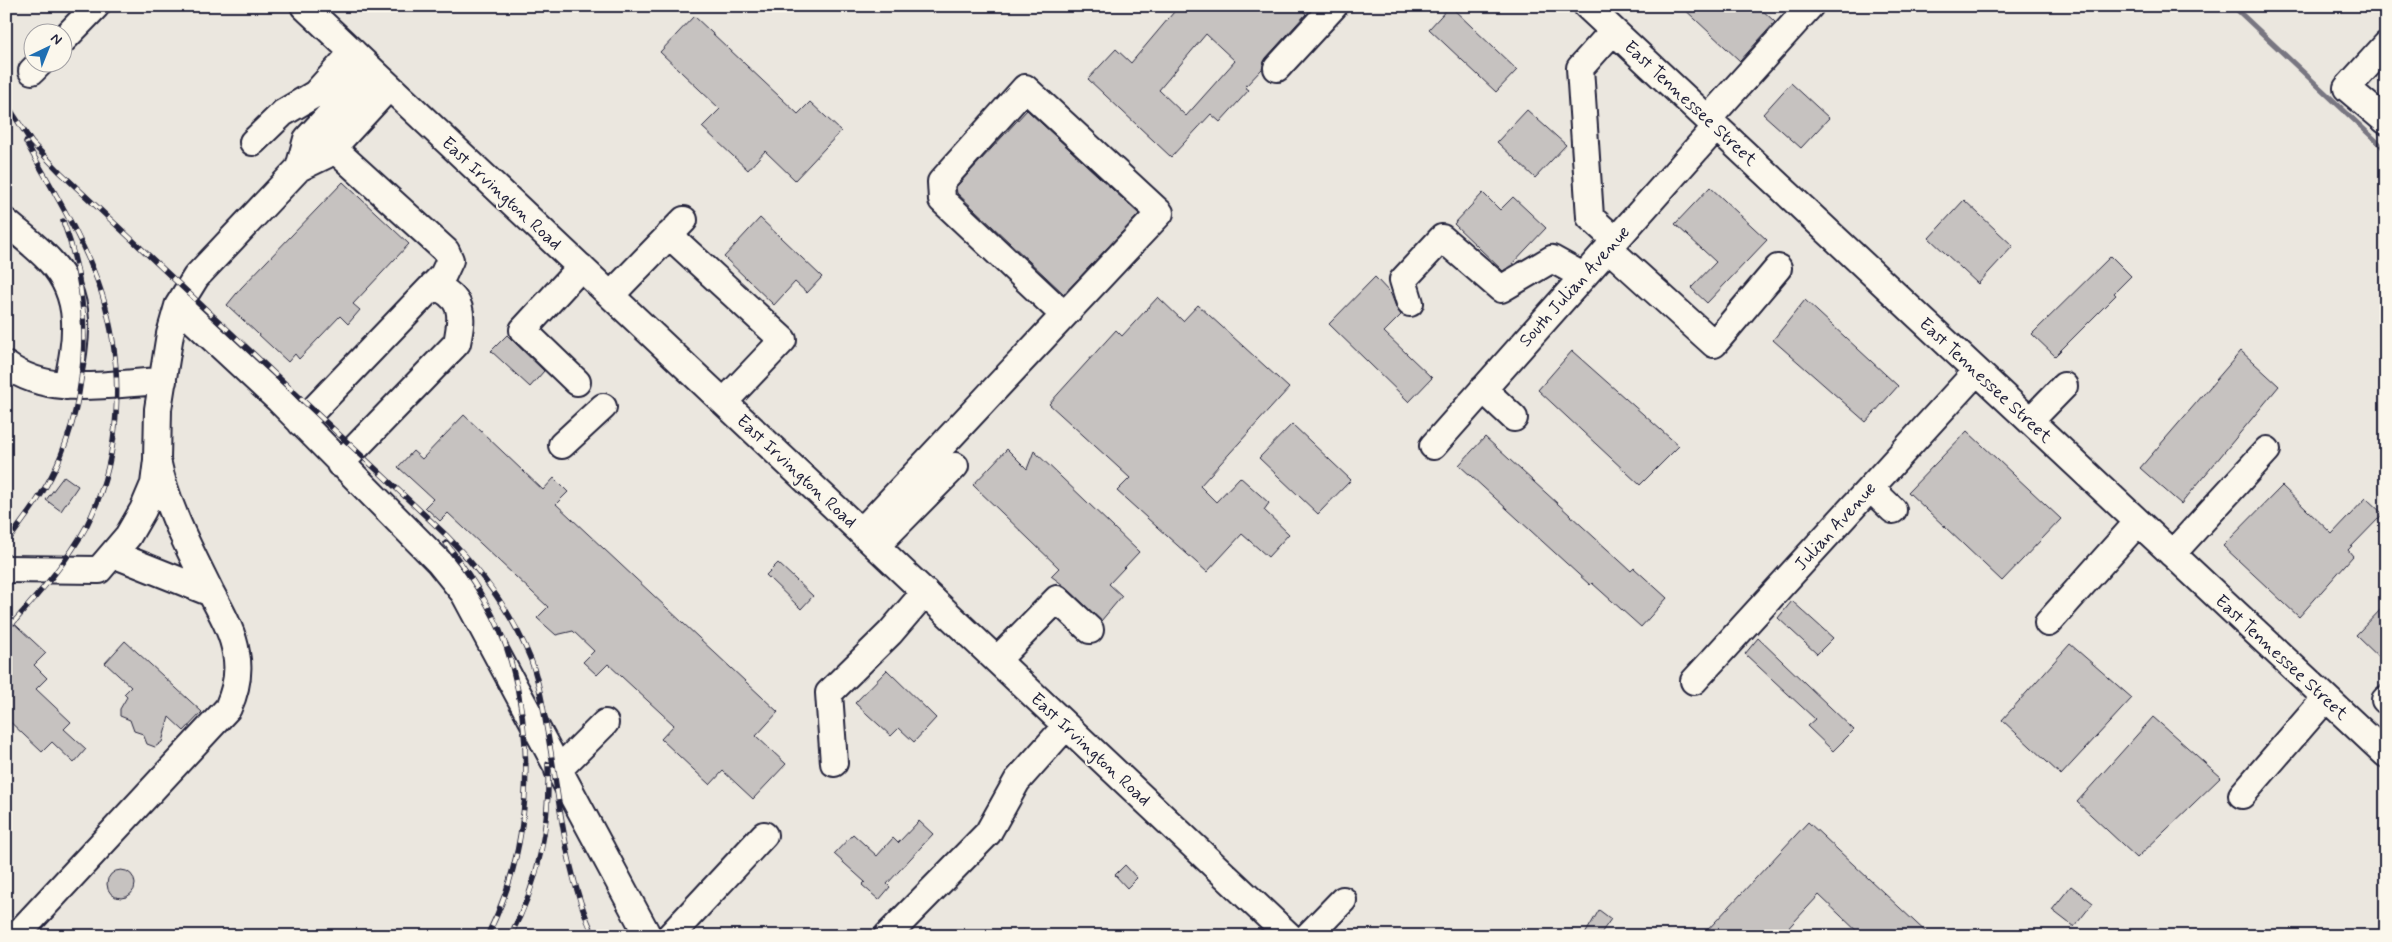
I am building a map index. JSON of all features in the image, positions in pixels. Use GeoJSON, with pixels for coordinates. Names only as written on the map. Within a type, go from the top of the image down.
{"type":"FeatureCollection","features":[{"type":"Feature","properties":{"kind":"street"},"geometry":{"type":"LineString","coordinates":[[72,30],[96,6]]}},
{"type":"Feature","properties":{"kind":"street","name":"East Irvington Road"},"geometry":{"type":"LineString","coordinates":[[304,6],[1289,936]]}},
{"type":"Feature","properties":{"kind":"street"},"geometry":{"type":"LineString","coordinates":[[1278,68],[1334,6]]}},
{"type":"Feature","properties":{"kind":"street","name":"East Tennessee Street"},"geometry":{"type":"LineString","coordinates":[[1587,6],[2386,754]]}},
{"type":"Feature","properties":{"kind":"street","name":"South Julian Avenue"},"geometry":{"type":"LineString","coordinates":[[1433,446],[1612,244],[1810,6]]}},
{"type":"Feature","properties":{"kind":"street"},"geometry":{"type":"LineString","coordinates":[[1614,31],[1580,68],[1590,217],[1612,244],[1714,344],[1778,268]]}},
{"type":"Feature","properties":{"kind":"street"},"geometry":{"type":"LineString","coordinates":[[2386,45],[2347,88],[2386,121]]}},
{"type":"Feature","properties":{"kind":"street"},"geometry":{"type":"LineString","coordinates":[[253,142],[283,113],[315,94],[353,52]]}},
{"type":"Feature","properties":{"kind":"street"},"geometry":{"type":"LineString","coordinates":[[106,562],[128,536],[143,510],[154,484],[157,460],[158,409],[170,334],[178,306],[196,277],[299,168],[326,156],[380,78]]}},
{"type":"Feature","properties":{"kind":"street"},"geometry":{"type":"LineString","coordinates":[[299,168],[307,138],[380,78]]}},
{"type":"Feature","properties":{"kind":"street"},"geometry":{"type":"LineString","coordinates":[[869,539],[1064,315],[1160,213],[1025,88],[941,182],[942,200],[1064,315]]}},
{"type":"Feature","properties":{"kind":"street"},"geometry":{"type":"LineString","coordinates":[[300,423],[433,285],[448,267],[449,255],[333,148]]}},
{"type":"Feature","properties":{"kind":"street"},"geometry":{"type":"LineString","coordinates":[[6,222],[50,261],[71,292],[75,309],[74,353],[67,386]]}},
{"type":"Feature","properties":{"kind":"street"},"geometry":{"type":"LineString","coordinates":[[610,295],[677,227],[783,340],[724,402]]}},
{"type":"Feature","properties":{"kind":"street"},"geometry":{"type":"LineString","coordinates":[[1410,303],[1403,280],[1442,238],[1501,288],[1552,259],[1583,276]]}},
{"type":"Feature","properties":{"kind":"street"},"geometry":{"type":"LineString","coordinates":[[577,382],[524,330],[581,267]]}},
{"type":"Feature","properties":{"kind":"street"},"geometry":{"type":"LineString","coordinates":[[340,464],[457,343],[462,320],[460,307],[444,290],[433,285]]}},
{"type":"Feature","properties":{"kind":"street"},"geometry":{"type":"LineString","coordinates":[[178,306],[300,423],[439,562],[464,593],[648,936]]}},
{"type":"Feature","properties":{"kind":"street"},"geometry":{"type":"LineString","coordinates":[[6,365],[38,382],[67,386],[163,381]]}},
{"type":"Feature","properties":{"kind":"street","name":"Julian Avenue"},"geometry":{"type":"LineString","coordinates":[[1694,681],[1977,371]]}},
{"type":"Feature","properties":{"kind":"street"},"geometry":{"type":"LineString","coordinates":[[2030,421],[2064,386]]}},
{"type":"Feature","properties":{"kind":"street"},"geometry":{"type":"LineString","coordinates":[[1483,389],[1514,418]]}},
{"type":"Feature","properties":{"kind":"street"},"geometry":{"type":"LineString","coordinates":[[562,445],[603,407]]}},
{"type":"Feature","properties":{"kind":"street"},"geometry":{"type":"LineString","coordinates":[[2172,554],[2267,450]]}},
{"type":"Feature","properties":{"kind":"street"},"geometry":{"type":"LineString","coordinates":[[16,936],[228,708],[235,692],[238,675],[236,652],[229,629],[174,517],[162,487],[157,460]]}},
{"type":"Feature","properties":{"kind":"street"},"geometry":{"type":"LineString","coordinates":[[869,539],[955,466]]}},
{"type":"Feature","properties":{"kind":"street"},"geometry":{"type":"LineString","coordinates":[[1870,488],[1893,510]]}},
{"type":"Feature","properties":{"kind":"street"},"geometry":{"type":"LineString","coordinates":[[2048,623],[2138,522]]}},
{"type":"Feature","properties":{"kind":"street"},"geometry":{"type":"LineString","coordinates":[[6,570],[106,562],[211,593]]}},
{"type":"Feature","properties":{"kind":"street"},"geometry":{"type":"LineString","coordinates":[[834,762],[829,693],[890,633],[925,592]]}},
{"type":"Feature","properties":{"kind":"street"},"geometry":{"type":"LineString","coordinates":[[997,660],[1057,599],[1090,630]]}},
{"type":"Feature","properties":{"kind":"street"},"geometry":{"type":"LineString","coordinates":[[2242,795],[2326,698]]}},
{"type":"Feature","properties":{"kind":"street"},"geometry":{"type":"LineString","coordinates":[[558,770],[605,724]]}},
{"type":"Feature","properties":{"kind":"street"},"geometry":{"type":"LineString","coordinates":[[887,936],[988,833],[1017,781],[1066,726]]}},
{"type":"Feature","properties":{"kind":"street"},"geometry":{"type":"LineString","coordinates":[[670,936],[764,835]]}},
{"type":"Feature","properties":{"kind":"street"},"geometry":{"type":"LineString","coordinates":[[1308,936],[1343,900]]}},
{"type":"Feature","properties":{"kind":"shaded area"},"geometry":{"type":"Polygon","coordinates":[[[6,6],[2386,6],[2386,936],[6,936],[6,6]]]}},
{"type":"Feature","properties":{"kind":"building"},"geometry":{"type":"Polygon","coordinates":[[[1179,6],[1299,6],[1306,14],[1266,58],[1262,69],[1245,87],[1249,90],[1220,122],[1211,114],[1171,157],[1088,79],[1116,49],[1131,63],[1179,6]],[[1206,34],[1159,90],[1186,116],[1235,61],[1206,34]]]}},
{"type":"Feature","properties":{"kind":"building"},"geometry":{"type":"Polygon","coordinates":[[[1450,6],[1517,70],[1496,92],[1429,29],[1450,6]]]}},
{"type":"Feature","properties":{"kind":"building"},"geometry":{"type":"Polygon","coordinates":[[[1681,6],[1758,6],[1775,22],[1740,61],[1681,6]]]}},
{"type":"Feature","properties":{"kind":"building"},"geometry":{"type":"Polygon","coordinates":[[[694,16],[798,114],[810,102],[841,131],[795,180],[765,151],[748,170],[702,127],[720,109],[660,52],[694,16]]]}},
{"type":"Feature","properties":{"kind":"building"},"geometry":{"type":"Polygon","coordinates":[[[1791,83],[1829,118],[1801,148],[1763,114],[1791,83]]]}},
{"type":"Feature","properties":{"kind":"building"},"geometry":{"type":"Polygon","coordinates":[[[1027,110],[1139,214],[1064,294],[957,193],[956,187],[1027,110]]]}},
{"type":"Feature","properties":{"kind":"building"},"geometry":{"type":"Polygon","coordinates":[[[1527,110],[1566,145],[1535,178],[1497,142],[1527,110]]]}},
{"type":"Feature","properties":{"kind":"building"},"geometry":{"type":"Polygon","coordinates":[[[343,182],[409,244],[353,304],[360,310],[348,324],[340,316],[299,359],[295,354],[288,362],[227,305],[343,182]]]}},
{"type":"Feature","properties":{"kind":"building"},"geometry":{"type":"Polygon","coordinates":[[[1710,187],[1767,240],[1707,303],[1691,288],[1716,262],[1675,224],[1710,187]]]}},
{"type":"Feature","properties":{"kind":"building"},"geometry":{"type":"Polygon","coordinates":[[[1483,193],[1500,210],[1513,197],[1546,228],[1503,271],[1454,224],[1483,193]]]}},
{"type":"Feature","properties":{"kind":"building"},"geometry":{"type":"Polygon","coordinates":[[[1964,200],[2013,246],[1978,284],[1929,238],[1964,200]]]}},
{"type":"Feature","properties":{"kind":"building"},"geometry":{"type":"Polygon","coordinates":[[[760,218],[822,277],[807,293],[795,282],[774,305],[724,257],[760,218]]]}},
{"type":"Feature","properties":{"kind":"building"},"geometry":{"type":"Polygon","coordinates":[[[2111,256],[2131,276],[2114,293],[2116,295],[2055,356],[2032,334],[2111,256]]]}},
{"type":"Feature","properties":{"kind":"building"},"geometry":{"type":"Polygon","coordinates":[[[1375,277],[1391,294],[1401,315],[1384,332],[1432,378],[1409,402],[1329,324],[1375,277]]]}},
{"type":"Feature","properties":{"kind":"building"},"geometry":{"type":"Polygon","coordinates":[[[1158,297],[1183,321],[1198,305],[1289,388],[1200,486],[1216,502],[1240,477],[1269,503],[1264,510],[1289,534],[1268,557],[1242,534],[1207,572],[1117,491],[1130,478],[1049,404],[1116,330],[1122,336],[1158,297]]]}},
{"type":"Feature","properties":{"kind":"building"},"geometry":{"type":"Polygon","coordinates":[[[1805,300],[1898,386],[1866,422],[1773,340],[1805,300]]]}},
{"type":"Feature","properties":{"kind":"building"},"geometry":{"type":"Polygon","coordinates":[[[507,335],[544,371],[530,387],[491,351],[507,335]]]}},
{"type":"Feature","properties":{"kind":"building"},"geometry":{"type":"Polygon","coordinates":[[[1572,351],[1679,446],[1640,485],[1538,390],[1572,351]]]}},
{"type":"Feature","properties":{"kind":"building"},"geometry":{"type":"Polygon","coordinates":[[[2241,351],[2279,386],[2181,504],[2140,468],[2241,351]]]}},
{"type":"Feature","properties":{"kind":"building"},"geometry":{"type":"Polygon","coordinates":[[[464,415],[543,490],[554,478],[568,492],[556,504],[778,712],[756,736],[786,764],[753,799],[723,771],[710,785],[661,739],[674,725],[608,664],[597,675],[583,662],[594,651],[573,631],[556,635],[537,618],[548,607],[448,513],[440,521],[425,507],[433,499],[398,467],[413,451],[422,459],[464,415]]]}},
{"type":"Feature","properties":{"kind":"building"},"geometry":{"type":"Polygon","coordinates":[[[1292,424],[1351,480],[1318,514],[1259,458],[1292,424]]]}},
{"type":"Feature","properties":{"kind":"building"},"geometry":{"type":"Polygon","coordinates":[[[1967,431],[2061,519],[2002,581],[1908,492],[1967,431]]]}},
{"type":"Feature","properties":{"kind":"building"},"geometry":{"type":"Polygon","coordinates":[[[1485,437],[1631,571],[1634,568],[1667,598],[1641,627],[1592,583],[1590,585],[1459,465],[1485,437]]]}},
{"type":"Feature","properties":{"kind":"building"},"geometry":{"type":"Polygon","coordinates":[[[1007,449],[1027,469],[1034,451],[1139,552],[1109,584],[1122,596],[1101,621],[1067,588],[1051,576],[1059,568],[973,485],[1007,449]]]}},
{"type":"Feature","properties":{"kind":"building"},"geometry":{"type":"Polygon","coordinates":[[[64,476],[78,486],[61,511],[46,500],[64,476]]]}},
{"type":"Feature","properties":{"kind":"building"},"geometry":{"type":"Polygon","coordinates":[[[2282,486],[2332,534],[2366,498],[2383,514],[2348,550],[2353,556],[2299,617],[2223,546],[2282,486]]]}},
{"type":"Feature","properties":{"kind":"building"},"geometry":{"type":"Polygon","coordinates":[[[778,563],[813,596],[801,609],[766,575],[778,563]]]}},
{"type":"Feature","properties":{"kind":"building"},"geometry":{"type":"Polygon","coordinates":[[[1792,601],[1833,638],[1817,654],[1778,618],[1792,601]]]}},
{"type":"Feature","properties":{"kind":"building"},"geometry":{"type":"Polygon","coordinates":[[[2386,604],[2386,664],[2356,635],[2386,604]]]}},
{"type":"Feature","properties":{"kind":"building"},"geometry":{"type":"Polygon","coordinates":[[[6,616],[46,653],[34,665],[47,678],[36,689],[71,722],[64,729],[86,749],[74,763],[52,742],[42,752],[6,718],[6,616]]]}},
{"type":"Feature","properties":{"kind":"building"},"geometry":{"type":"Polygon","coordinates":[[[1758,638],[1854,730],[1833,751],[1807,726],[1815,719],[1745,654],[1758,638]]]}},
{"type":"Feature","properties":{"kind":"building"},"geometry":{"type":"Polygon","coordinates":[[[125,641],[202,712],[184,731],[169,717],[162,742],[155,747],[147,744],[143,734],[134,731],[130,720],[120,716],[120,709],[127,697],[124,694],[131,687],[105,663],[125,641]]]}},
{"type":"Feature","properties":{"kind":"building"},"geometry":{"type":"Polygon","coordinates":[[[2070,644],[2132,698],[2061,775],[2002,720],[2070,644]]]}},
{"type":"Feature","properties":{"kind":"building"},"geometry":{"type":"Polygon","coordinates":[[[887,670],[936,718],[914,742],[899,728],[891,736],[855,703],[887,670]]]}},
{"type":"Feature","properties":{"kind":"building"},"geometry":{"type":"Polygon","coordinates":[[[2153,717],[2221,777],[2137,858],[2077,802],[2153,717]]]}},
{"type":"Feature","properties":{"kind":"building"},"geometry":{"type":"Polygon","coordinates":[[[919,821],[933,834],[887,884],[890,887],[879,900],[862,885],[865,882],[834,854],[853,834],[877,856],[893,838],[898,843],[919,821]]]}},
{"type":"Feature","properties":{"kind":"building"},"geometry":{"type":"Polygon","coordinates":[[[1808,822],[1930,936],[1862,936],[1819,895],[1781,936],[1702,936],[1808,822]]]}},
{"type":"Feature","properties":{"kind":"building"},"geometry":{"type":"Polygon","coordinates":[[[1125,865],[1137,878],[1127,888],[1115,875],[1125,865]]]}},
{"type":"Feature","properties":{"kind":"building"},"geometry":{"type":"Polygon","coordinates":[[[121,870],[131,874],[135,884],[131,894],[121,898],[111,894],[107,884],[111,874],[121,870]]]}},
{"type":"Feature","properties":{"kind":"building"},"geometry":{"type":"Polygon","coordinates":[[[2071,886],[2093,903],[2074,927],[2052,910],[2071,886]]]}},
{"type":"Feature","properties":{"kind":"building"},"geometry":{"type":"Polygon","coordinates":[[[1599,910],[1611,919],[1599,936],[1584,936],[1599,910]]]}},
{"type":"Feature","properties":{"kind":"waterway"},"geometry":{"type":"LineString","coordinates":[[2233,6],[2386,150]]}},
{"type":"Feature","properties":{"kind":"railway"},"geometry":{"type":"LineString","coordinates":[[6,103],[32,143],[60,172],[446,535],[472,563],[495,593],[515,625],[531,660],[536,677],[544,712],[569,861],[584,912],[594,936]]}},
{"type":"Feature","properties":{"kind":"railway"},"geometry":{"type":"LineString","coordinates":[[13,623],[62,565],[79,540],[98,500],[113,442],[117,382],[109,322],[95,274],[78,236],[26,142]]}},
{"type":"Feature","properties":{"kind":"railway"},"geometry":{"type":"LineString","coordinates":[[7,542],[50,479],[67,439],[76,409],[84,346],[83,314],[73,251],[63,221]]}},
{"type":"Feature","properties":{"kind":"railway"},"geometry":{"type":"LineString","coordinates":[[446,543],[475,585],[500,630],[511,662],[519,696],[524,731],[526,766],[520,836],[512,871],[501,904],[487,936]]}},
{"type":"Feature","properties":{"kind":"railway"},"geometry":{"type":"LineString","coordinates":[[510,936],[528,895],[541,853],[547,808],[548,764]]}}]}
